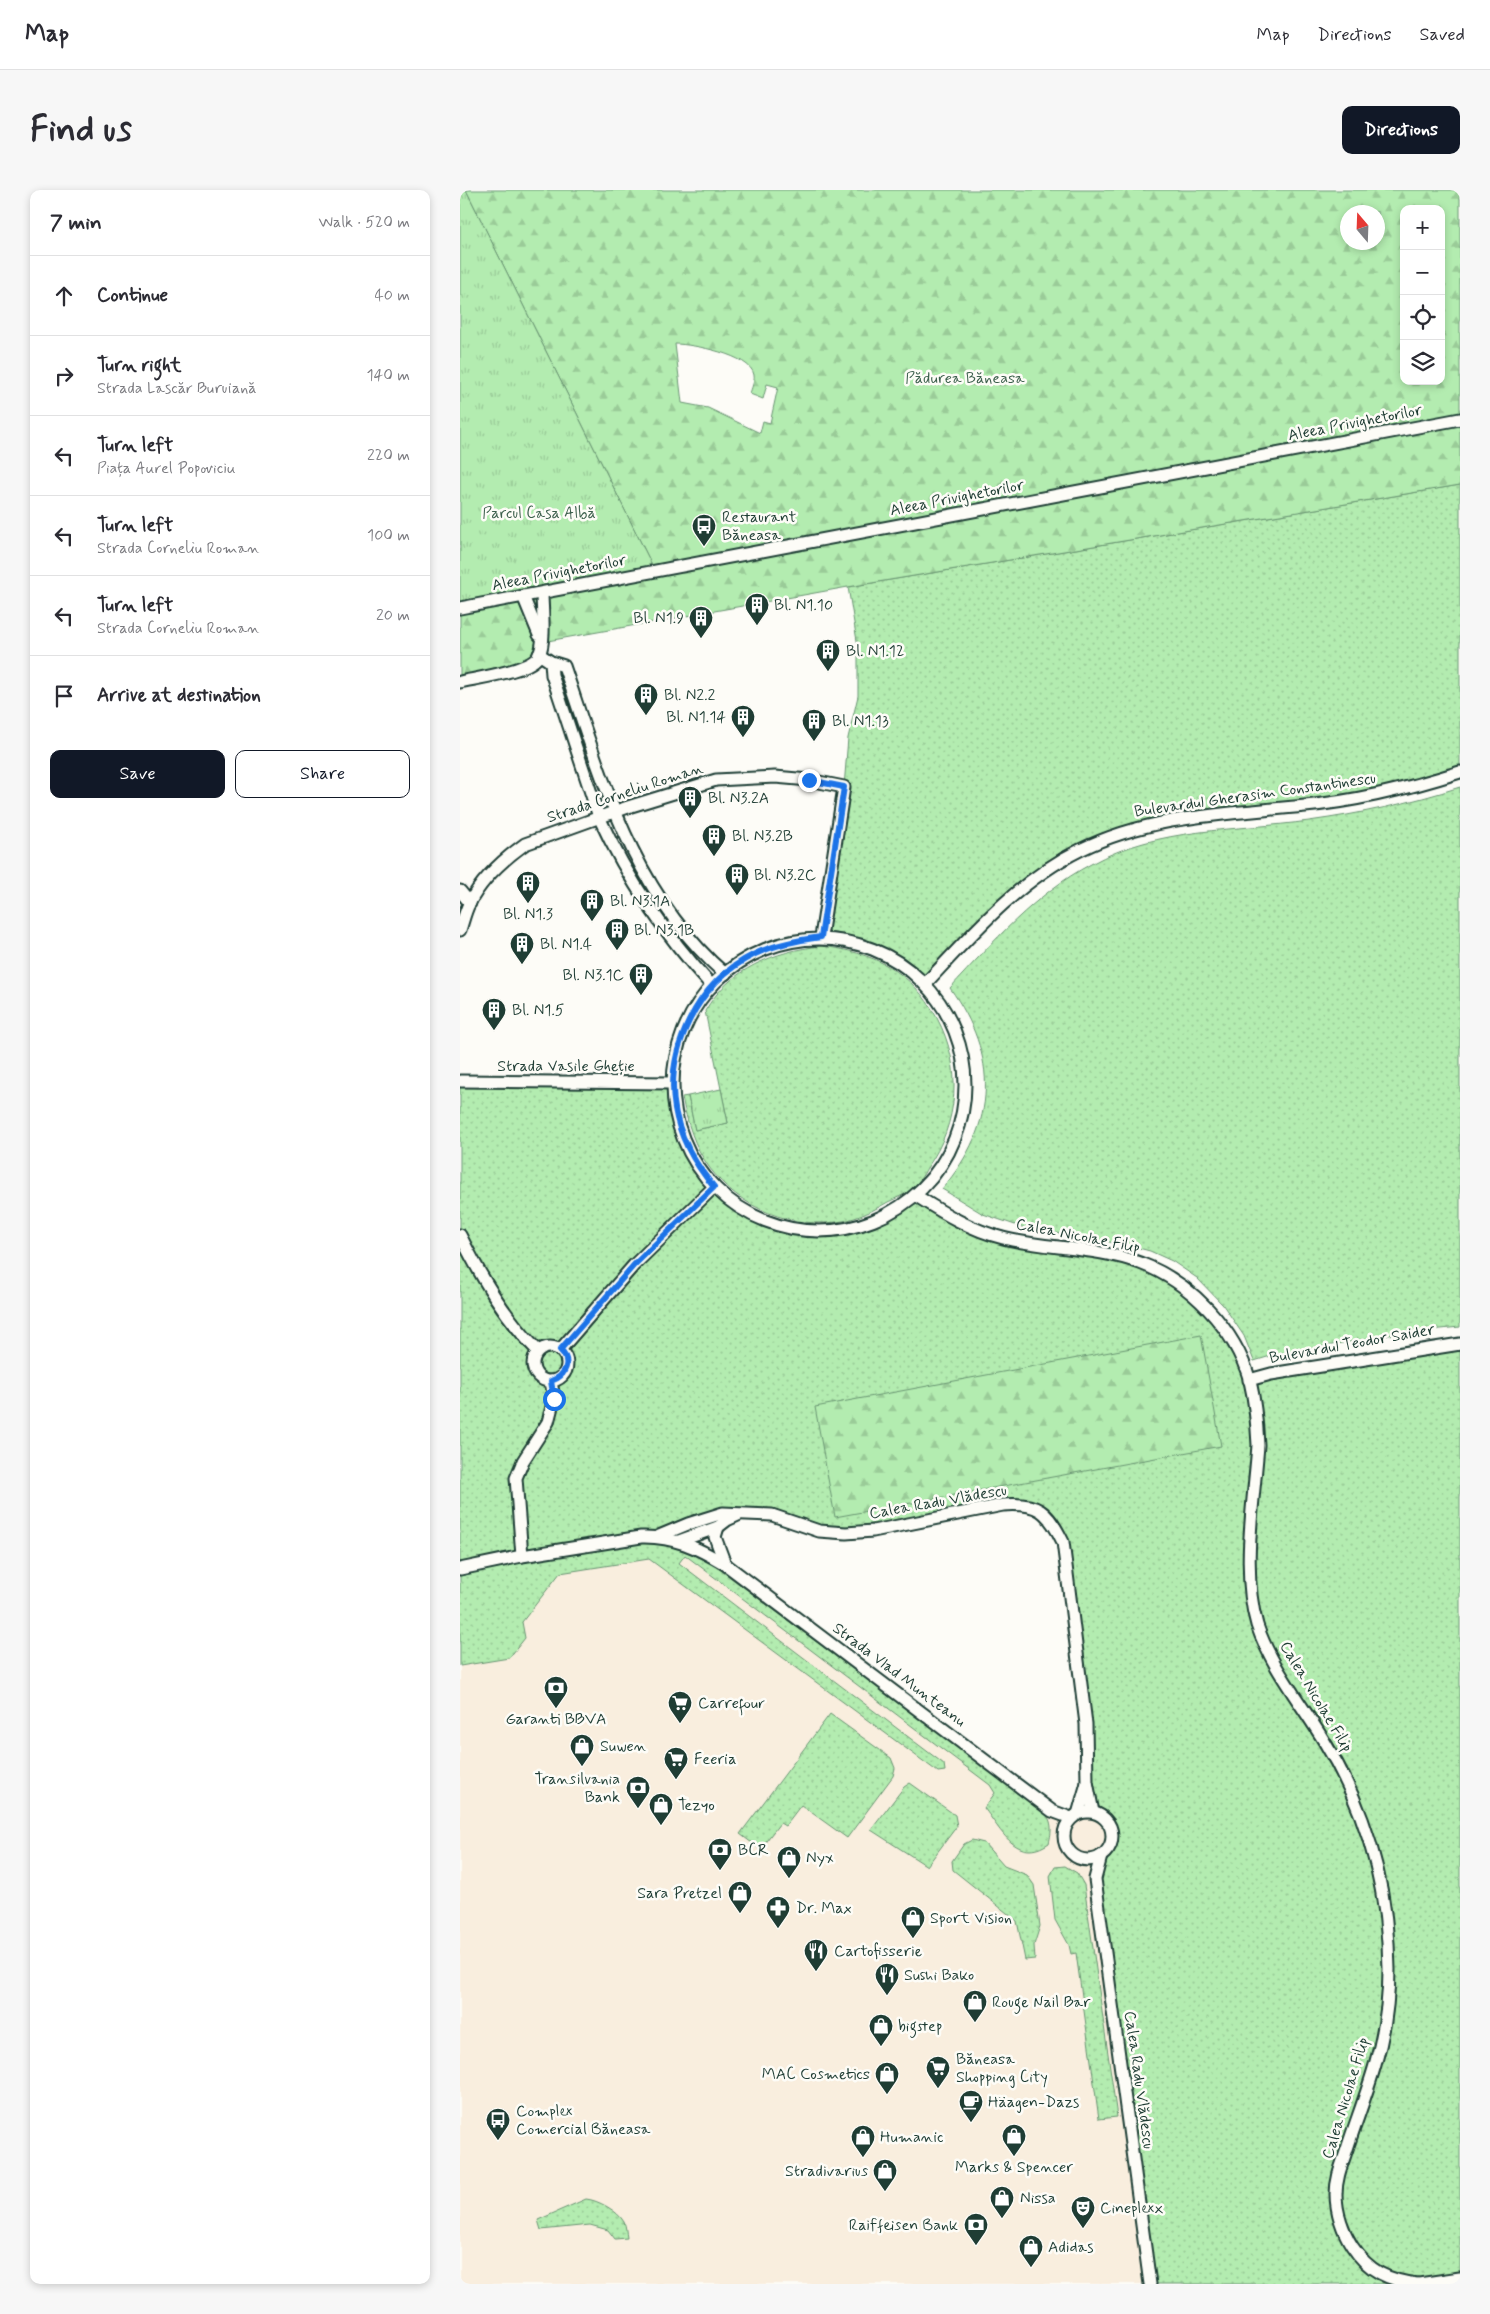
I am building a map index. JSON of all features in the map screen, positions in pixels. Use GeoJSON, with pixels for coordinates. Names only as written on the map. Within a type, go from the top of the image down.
{"type":"FeatureCollection","features":[{"type":"Feature","properties":{"kind":"street","name":"Aleea Privighetorilor"},"geometry":{"type":"LineString","coordinates":[[460,608],[1460,419]]}},
{"type":"Feature","properties":{"kind":"street"},"geometry":{"type":"LineString","coordinates":[[460,682],[524,667],[532,663],[540,654],[542,593]]}},
{"type":"Feature","properties":{"kind":"street"},"geometry":{"type":"LineString","coordinates":[[523,596],[541,642]]}},
{"type":"Feature","properties":{"kind":"street"},"geometry":{"type":"LineString","coordinates":[[540,654],[551,662],[564,666],[614,812],[629,846],[667,909],[701,951],[725,974]]}},
{"type":"Feature","properties":{"kind":"street"},"geometry":{"type":"LineString","coordinates":[[551,662],[552,675],[599,817],[619,858],[657,920],[712,986]]}},
{"type":"Feature","properties":{"kind":"street","name":"Bulevardul Gherasim Constantinescu"},"geometry":{"type":"LineString","coordinates":[[926,983],[1023,886],[1078,850],[1114,834],[1188,818],[1307,806],[1368,796],[1423,784],[1460,772]]}},
{"type":"Feature","properties":{"kind":"street","name":"Strada Corneliu Roman"},"geometry":{"type":"LineString","coordinates":[[460,930],[470,903],[498,866],[525,844],[599,817],[716,780],[775,777],[809,780],[844,787],[821,937]]}},
{"type":"Feature","properties":{"kind":"street"},"geometry":{"type":"LineString","coordinates":[[460,890],[470,903]]}},
{"type":"Feature","properties":{"kind":"street"},"geometry":{"type":"LineString","coordinates":[[821,937],[856,942],[873,948],[905,966],[926,983],[939,1000],[959,1044],[964,1067],[964,1091],[955,1138],[947,1157],[918,1197],[874,1221],[845,1230],[818,1233],[788,1229],[758,1219],[733,1204],[714,1187],[694,1160],[679,1126],[672,1083],[676,1053],[682,1035],[694,1010],[712,986],[725,974],[755,954],[782,944],[821,937]]}},
{"type":"Feature","properties":{"kind":"street","name":"Strada Vasile Gheție"},"geometry":{"type":"LineString","coordinates":[[460,1081],[672,1083]]}},
{"type":"Feature","properties":{"kind":"street"},"geometry":{"type":"LineString","coordinates":[[560,1350],[634,1265],[714,1187]]}},
{"type":"Feature","properties":{"kind":"street","name":"Calea Nicolae Filip"},"geometry":{"type":"LineString","coordinates":[[918,1197],[962,1224],[987,1233],[1024,1242],[1140,1263],[1162,1274],[1189,1292],[1216,1320],[1235,1346],[1249,1380],[1257,1425],[1258,1445],[1250,1555],[1252,1605],[1266,1647],[1325,1742],[1357,1801],[1376,1858],[1387,1930],[1388,2000],[1374,2067],[1338,2175],[1336,2194],[1339,2215],[1346,2237],[1360,2257],[1375,2270],[1393,2280],[1418,2284],[1460,2278]]}},
{"type":"Feature","properties":{"kind":"street"},"geometry":{"type":"LineString","coordinates":[[460,1235],[475,1266],[501,1306],[522,1336],[538,1351]]}},
{"type":"Feature","properties":{"kind":"street","name":"Bulevardul Teodor Saider"},"geometry":{"type":"LineString","coordinates":[[1249,1380],[1271,1374],[1460,1344]]}},
{"type":"Feature","properties":{"kind":"street"},"geometry":{"type":"LineString","coordinates":[[546,1347],[560,1350],[566,1357],[566,1367],[561,1376],[551,1381],[539,1378],[534,1372],[533,1358],[538,1351],[546,1347]]}},
{"type":"Feature","properties":{"kind":"street"},"geometry":{"type":"LineString","coordinates":[[522,1556],[516,1478],[523,1461],[548,1422],[554,1399],[551,1381]]}},
{"type":"Feature","properties":{"kind":"street","name":"Calea Radu Vlădescu"},"geometry":{"type":"LineString","coordinates":[[659,1536],[709,1516],[723,1513],[772,1515],[819,1531],[846,1533],[873,1531],[1003,1505],[1023,1503],[1038,1508],[1056,1526],[1063,1542],[1086,1724],[1087,1782],[1093,1812]]}},
{"type":"Feature","properties":{"kind":"street","name":"Calea Radu Vlădescu"},"geometry":{"type":"LineString","coordinates":[[679,1541],[718,1527],[727,1520],[742,1513]]}},
{"type":"Feature","properties":{"kind":"street"},"geometry":{"type":"LineString","coordinates":[[700,1549],[697,1536],[709,1516]]}},
{"type":"Feature","properties":{"kind":"street"},"geometry":{"type":"LineString","coordinates":[[718,1527],[715,1537],[725,1564]]}},
{"type":"Feature","properties":{"kind":"street","name":"Calea Radu Vlădescu"},"geometry":{"type":"LineString","coordinates":[[460,1568],[522,1556],[641,1537],[659,1536],[700,1549],[725,1564]]}},
{"type":"Feature","properties":{"kind":"street","name":"Strada Vlad Munteanu"},"geometry":{"type":"LineString","coordinates":[[725,1564],[1052,1812],[1065,1830]]}},
{"type":"Feature","properties":{"kind":"street","name":"Calea Radu Vlădescu"},"geometry":{"type":"LineString","coordinates":[[1074,1816],[1087,1782]]}},
{"type":"Feature","properties":{"kind":"street","name":"Strada Vlad Munteanu"},"geometry":{"type":"LineString","coordinates":[[1052,1812],[1074,1816]]}},
{"type":"Feature","properties":{"kind":"street"},"geometry":{"type":"LineString","coordinates":[[1093,1812],[1106,1819],[1112,1831],[1110,1845],[1101,1856],[1092,1859],[1082,1859],[1069,1850],[1064,1839],[1065,1830],[1074,1816],[1093,1812]]}},
{"type":"Feature","properties":{"kind":"street","name":"Calea Radu Vlădescu"},"geometry":{"type":"LineString","coordinates":[[1101,1856],[1095,1880],[1150,2284]]}},
{"type":"Feature","properties":{"kind":"street","name":"Calea Radu Vlădescu"},"geometry":{"type":"LineString","coordinates":[[1082,1859],[1095,1880]]}},
{"type":"Feature","properties":{"kind":"shaded area"},"geometry":{"type":"Polygon","coordinates":[[[641,1537],[725,1564],[1067,1823],[1078,1814],[1085,1812],[1100,1814],[1109,1823],[1112,1836],[1111,1845],[1105,1853],[1093,1860],[1150,2284],[460,2284],[460,1569],[641,1537]]]}},
{"type":"Feature","properties":{"kind":"green space","name":"Parcul Casa Albă"},"geometry":{"type":"Polygon","coordinates":[[[460,190],[466,190],[655,571],[460,608],[460,190]]]}},
{"type":"Feature","properties":{"kind":"green space","name":"Pădurea Băneasa"},"geometry":{"type":"Polygon","coordinates":[[[466,190],[1460,190],[1460,485],[848,587],[542,642],[537,659],[460,682],[460,608],[655,571],[466,190]],[[675,344],[682,403],[708,408],[760,433],[763,421],[770,423],[778,387],[767,384],[763,399],[750,394],[754,375],[743,362],[720,352],[675,344]]]}},
{"type":"Feature","properties":{"kind":"green space"},"geometry":{"type":"Polygon","coordinates":[[[1460,485],[1460,772],[1423,784],[1145,825],[1046,869],[926,983],[903,964],[877,951],[850,942],[821,937],[844,787],[848,738],[858,696],[858,647],[848,587],[1460,485]]]}},
{"type":"Feature","properties":{"kind":"green space"},"geometry":{"type":"Polygon","coordinates":[[[1460,787],[1460,1327],[1400,1333],[1274,1355],[1254,1361],[1244,1336],[1223,1305],[1197,1278],[1172,1261],[1150,1251],[1127,1245],[1021,1227],[983,1214],[942,1189],[960,1164],[974,1139],[982,1115],[985,1090],[984,1065],[977,1039],[966,1014],[950,988],[1016,920],[1051,890],[1091,864],[1143,843],[1198,832],[1309,821],[1347,815],[1404,803],[1460,787]]]}},
{"type":"Feature","properties":{"kind":"green space"},"geometry":{"type":"Polygon","coordinates":[[[821,946],[858,953],[874,959],[903,976],[916,988],[937,1018],[951,1056],[954,1075],[954,1094],[946,1132],[938,1151],[916,1185],[903,1195],[861,1216],[849,1220],[824,1223],[787,1219],[768,1213],[736,1194],[721,1181],[709,1167],[695,1142],[682,1097],[688,1096],[695,1130],[728,1123],[705,1011],[715,996],[740,973],[787,952],[821,946]]]}},
{"type":"Feature","properties":{"kind":"green space"},"geometry":{"type":"Polygon","coordinates":[[[460,1081],[672,1083],[676,1115],[687,1146],[704,1173],[725,1197],[751,1215],[780,1228],[812,1233],[846,1230],[874,1221],[918,1197],[962,1224],[1091,1252],[1162,1274],[1216,1321],[1249,1380],[1460,1344],[1460,2284],[1150,2284],[1092,1859],[1102,1855],[1108,1848],[1112,1841],[1112,1833],[1104,1819],[1095,1814],[1085,1812],[1088,1748],[1056,1526],[1023,1503],[846,1533],[742,1513],[659,1536],[460,1569],[460,1081]]]}},
{"type":"Feature","properties":{"kind":"green space"},"geometry":{"type":"Polygon","coordinates":[[[721,1089],[728,1123],[695,1130],[688,1096],[721,1089]]]}},
{"type":"Feature","properties":{"kind":"green space"},"geometry":{"type":"Polygon","coordinates":[[[1201,1335],[1221,1446],[835,1517],[815,1407],[1201,1335]]]}},
{"type":"Feature","properties":{"kind":"green space"},"geometry":{"type":"Polygon","coordinates":[[[656,1540],[679,1545],[707,1560],[1043,1811],[1049,1818],[1051,1826],[1049,1843],[1038,1849],[1028,1850],[1011,1842],[984,1808],[995,1793],[990,1785],[685,1555],[679,1563],[944,1764],[945,1771],[938,1772],[649,1559],[560,1573],[522,1622],[525,1638],[509,1658],[460,1666],[460,1573],[656,1540]]]}},
{"type":"Feature","properties":{"kind":"green space"},"geometry":{"type":"Polygon","coordinates":[[[830,1714],[891,1758],[895,1768],[893,1776],[847,1838],[801,1805],[785,1826],[780,1823],[760,1849],[740,1834],[830,1714]]]}},
{"type":"Feature","properties":{"kind":"green space"},"geometry":{"type":"Polygon","coordinates":[[[910,1783],[955,1815],[957,1826],[927,1866],[871,1830],[904,1787],[910,1783]]]}},
{"type":"Feature","properties":{"kind":"green space"},"geometry":{"type":"Polygon","coordinates":[[[972,1840],[984,1843],[1004,1866],[1027,1875],[1034,1885],[1040,1926],[1034,1945],[1035,1959],[1025,1960],[1017,1921],[953,1870],[952,1861],[964,1844],[972,1840]]]}},
{"type":"Feature","properties":{"kind":"green space"},"geometry":{"type":"Polygon","coordinates":[[[1065,1866],[1077,1873],[1084,1885],[1117,2117],[1099,2119],[1076,1953],[1071,1954],[1069,1945],[1055,1920],[1050,1876],[1055,1867],[1065,1866]]]}},
{"type":"Feature","properties":{"kind":"green space"},"geometry":{"type":"Polygon","coordinates":[[[586,2199],[613,2210],[625,2224],[627,2238],[615,2239],[608,2230],[590,2225],[541,2230],[538,2220],[586,2199]]]}},
{"type":"Feature","properties":{"kind":"place","name":"Restaurant Băneasa"},"geometry":{"type":"Point","coordinates":[704,547]}},
{"type":"Feature","properties":{"kind":"place","name":"Bl. N1.10"},"geometry":{"type":"Point","coordinates":[757,626]}},
{"type":"Feature","properties":{"kind":"place","name":"Bl. N1.9"},"geometry":{"type":"Point","coordinates":[701,639]}},
{"type":"Feature","properties":{"kind":"place","name":"Bl. N1.12"},"geometry":{"type":"Point","coordinates":[828,672]}},
{"type":"Feature","properties":{"kind":"place","name":"Bl. N2.2"},"geometry":{"type":"Point","coordinates":[646,716]}},
{"type":"Feature","properties":{"kind":"place","name":"Bl. N1.14"},"geometry":{"type":"Point","coordinates":[743,738]}},
{"type":"Feature","properties":{"kind":"place","name":"Bl. N1.13"},"geometry":{"type":"Point","coordinates":[814,742]}},
{"type":"Feature","properties":{"kind":"place","name":"Bl. N3.2A"},"geometry":{"type":"Point","coordinates":[690,819]}},
{"type":"Feature","properties":{"kind":"place","name":"Bl. N3.2B"},"geometry":{"type":"Point","coordinates":[714,857]}},
{"type":"Feature","properties":{"kind":"place","name":"Bl. N3.2C"},"geometry":{"type":"Point","coordinates":[737,896]}},
{"type":"Feature","properties":{"kind":"place","name":"Bl. N1.3"},"geometry":{"type":"Point","coordinates":[528,904]}},
{"type":"Feature","properties":{"kind":"place","name":"Bl. N3.1A"},"geometry":{"type":"Point","coordinates":[592,922]}},
{"type":"Feature","properties":{"kind":"place","name":"Bl. N3.1B"},"geometry":{"type":"Point","coordinates":[617,951]}},
{"type":"Feature","properties":{"kind":"place","name":"Bl. N1.4"},"geometry":{"type":"Point","coordinates":[522,965]}},
{"type":"Feature","properties":{"kind":"place","name":"Bl. N3.1C"},"geometry":{"type":"Point","coordinates":[641,996]}},
{"type":"Feature","properties":{"kind":"place","name":"Bl. N1.5"},"geometry":{"type":"Point","coordinates":[494,1031]}},
{"type":"Feature","properties":{"kind":"place","name":"Garanti BBVA"},"geometry":{"type":"Point","coordinates":[556,1709]}},
{"type":"Feature","properties":{"kind":"place","name":"Carrefour"},"geometry":{"type":"Point","coordinates":[680,1724]}},
{"type":"Feature","properties":{"kind":"place","name":"Suwen"},"geometry":{"type":"Point","coordinates":[582,1767]}},
{"type":"Feature","properties":{"kind":"place","name":"Feeria"},"geometry":{"type":"Point","coordinates":[676,1780]}},
{"type":"Feature","properties":{"kind":"place","name":"Transilvania Bank"},"geometry":{"type":"Point","coordinates":[638,1809]}},
{"type":"Feature","properties":{"kind":"place","name":"Tezyo"},"geometry":{"type":"Point","coordinates":[661,1826]}},
{"type":"Feature","properties":{"kind":"place","name":"BCR"},"geometry":{"type":"Point","coordinates":[720,1871]}},
{"type":"Feature","properties":{"kind":"place","name":"Nyx"},"geometry":{"type":"Point","coordinates":[789,1879]}},
{"type":"Feature","properties":{"kind":"place","name":"Sara Pretzel"},"geometry":{"type":"Point","coordinates":[740,1914]}},
{"type":"Feature","properties":{"kind":"place","name":"Dr. Max"},"geometry":{"type":"Point","coordinates":[778,1929]}},
{"type":"Feature","properties":{"kind":"place","name":"Sport Vision"},"geometry":{"type":"Point","coordinates":[913,1939]}},
{"type":"Feature","properties":{"kind":"place","name":"Cartofisserie"},"geometry":{"type":"Point","coordinates":[816,1972]}},
{"type":"Feature","properties":{"kind":"place","name":"Sushi Bako"},"geometry":{"type":"Point","coordinates":[887,1996]}},
{"type":"Feature","properties":{"kind":"place","name":"Rouge Nail Bar"},"geometry":{"type":"Point","coordinates":[975,2023]}},
{"type":"Feature","properties":{"kind":"place","name":"bigstep"},"geometry":{"type":"Point","coordinates":[881,2047]}},
{"type":"Feature","properties":{"kind":"place","name":"Băneasa Shopping City"},"geometry":{"type":"Point","coordinates":[938,2089]}},
{"type":"Feature","properties":{"kind":"place","name":"MAC Cosmetics"},"geometry":{"type":"Point","coordinates":[887,2095]}},
{"type":"Feature","properties":{"kind":"place","name":"Häagen-Dazs"},"geometry":{"type":"Point","coordinates":[971,2123]}},
{"type":"Feature","properties":{"kind":"place","name":"Complex Comercial Băneasa"},"geometry":{"type":"Point","coordinates":[498,2141]}},
{"type":"Feature","properties":{"kind":"place","name":"Marks & Spencer"},"geometry":{"type":"Point","coordinates":[1014,2157]}},
{"type":"Feature","properties":{"kind":"place","name":"Humanic"},"geometry":{"type":"Point","coordinates":[863,2158]}},
{"type":"Feature","properties":{"kind":"place","name":"Stradivarius"},"geometry":{"type":"Point","coordinates":[885,2192]}},
{"type":"Feature","properties":{"kind":"place","name":"Nissa"},"geometry":{"type":"Point","coordinates":[1002,2219]}},
{"type":"Feature","properties":{"kind":"place","name":"Cineplexx"},"geometry":{"type":"Point","coordinates":[1083,2229]}},
{"type":"Feature","properties":{"kind":"place","name":"Raiffeisen Bank"},"geometry":{"type":"Point","coordinates":[976,2246]}},
{"type":"Feature","properties":{"kind":"place","name":"Adidas"},"geometry":{"type":"Point","coordinates":[1031,2268]}},
{"type":"Feature","properties":{"kind":"route"},"geometry":{"type":"LineString","coordinates":[[554,1399],[551,1381],[561,1376],[565,1372],[566,1367],[566,1357],[560,1350],[634,1265],[714,1187],[702,1174],[694,1160],[679,1126],[672,1094],[676,1053],[694,1010],[704,995],[725,974],[755,954],[782,944],[821,937],[844,787],[809,780]]}}]}
